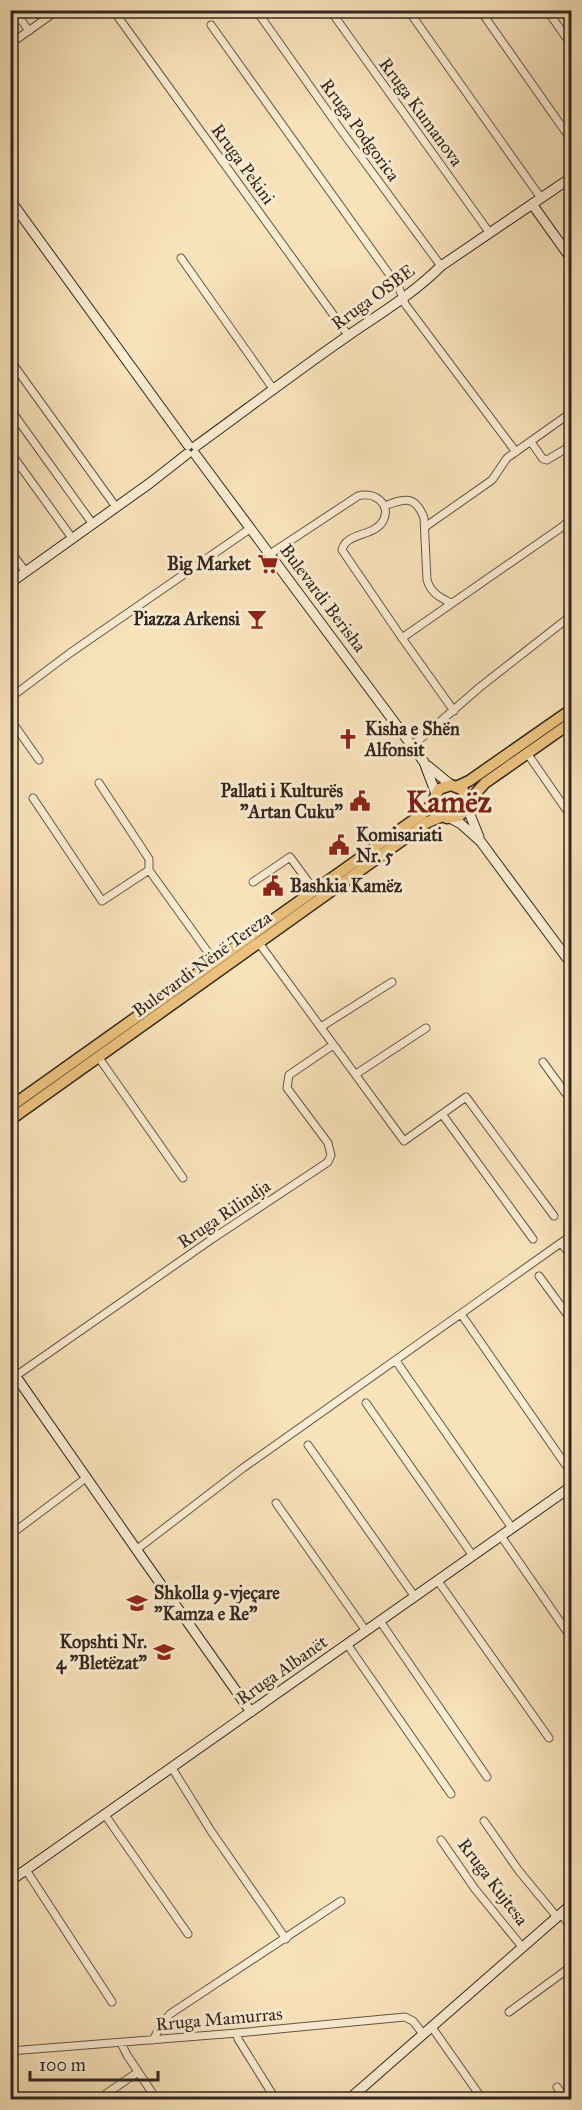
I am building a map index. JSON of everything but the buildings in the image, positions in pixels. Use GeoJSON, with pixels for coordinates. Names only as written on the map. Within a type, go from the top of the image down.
{"type":"FeatureCollection","features":[{"type":"Feature","properties":{"kind":"main road","name":"Bulevardi Nënë Tereza"},"geometry":{"type":"LineString","coordinates":[[10,1120],[99,1058],[256,939],[315,891],[422,814],[442,788],[469,781],[572,709]]}},
{"type":"Feature","properties":{"kind":"main road","name":"Bulevardi Nënë Tereza"},"geometry":{"type":"LineString","coordinates":[[10,1107],[215,962],[256,939],[428,822],[459,816],[485,783],[572,722]]}},
{"type":"Feature","properties":{"kind":"main road"},"geometry":{"type":"LineString","coordinates":[[454,785],[465,792],[467,804]]}},
{"type":"Feature","properties":{"kind":"main road"},"geometry":{"type":"LineString","coordinates":[[435,798],[436,809],[446,817]]}},
{"type":"Feature","properties":{"kind":"street"},"geometry":{"type":"LineString","coordinates":[[14,10],[29,31]]}},
{"type":"Feature","properties":{"kind":"street"},"geometry":{"type":"LineString","coordinates":[[10,44],[58,10]]}},
{"type":"Feature","properties":{"kind":"street","name":"Rruga Pekini"},"geometry":{"type":"LineString","coordinates":[[113,10],[348,335]]}},
{"type":"Feature","properties":{"kind":"street","name":"Rruga Podgorica"},"geometry":{"type":"LineString","coordinates":[[256,10],[441,266]]}},
{"type":"Feature","properties":{"kind":"street","name":"Rruga Kumanova"},"geometry":{"type":"LineString","coordinates":[[330,10],[489,232]]}},
{"type":"Feature","properties":{"kind":"street"},"geometry":{"type":"LineString","coordinates":[[408,10],[541,198]]}},
{"type":"Feature","properties":{"kind":"street"},"geometry":{"type":"LineString","coordinates":[[480,10],[572,141]]}},
{"type":"Feature","properties":{"kind":"street"},"geometry":{"type":"LineString","coordinates":[[546,10],[572,46]]}},
{"type":"Feature","properties":{"kind":"street"},"geometry":{"type":"LineString","coordinates":[[210,25],[399,288],[403,299],[516,452]]}},
{"type":"Feature","properties":{"kind":"street","name":"Rruga OSBE"},"geometry":{"type":"LineString","coordinates":[[10,583],[348,335],[403,299],[441,266],[572,177]]}},
{"type":"Feature","properties":{"kind":"street","name":"Bulevardi Berisha"},"geometry":{"type":"LineString","coordinates":[[10,200],[191,450],[424,762],[454,785]]}},
{"type":"Feature","properties":{"kind":"street"},"geometry":{"type":"LineString","coordinates":[[532,204],[572,260]]}},
{"type":"Feature","properties":{"kind":"street"},"geometry":{"type":"LineString","coordinates":[[181,258],[274,390]]}},
{"type":"Feature","properties":{"kind":"street"},"geometry":{"type":"LineString","coordinates":[[10,360],[116,507]]}},
{"type":"Feature","properties":{"kind":"street"},"geometry":{"type":"LineString","coordinates":[[10,409],[92,524]]}},
{"type":"Feature","properties":{"kind":"street"},"geometry":{"type":"LineString","coordinates":[[425,527],[492,480],[507,458],[572,412]]}},
{"type":"Feature","properties":{"kind":"street"},"geometry":{"type":"LineString","coordinates":[[531,442],[543,459],[547,460],[572,445]]}},
{"type":"Feature","properties":{"kind":"street"},"geometry":{"type":"LineString","coordinates":[[10,452],[72,538]]}},
{"type":"Feature","properties":{"kind":"street"},"geometry":{"type":"LineString","coordinates":[[270,554],[358,496],[369,494],[379,498],[384,506],[385,515],[381,524],[371,531],[348,540],[342,550],[454,711]]}},
{"type":"Feature","properties":{"kind":"street"},"geometry":{"type":"LineString","coordinates":[[384,506],[407,499],[411,500],[421,511],[425,527],[427,580],[434,594],[451,603]]}},
{"type":"Feature","properties":{"kind":"street"},"geometry":{"type":"LineString","coordinates":[[402,638],[568,522],[572,533]]}},
{"type":"Feature","properties":{"kind":"street"},"geometry":{"type":"LineString","coordinates":[[10,698],[69,653],[251,528]]}},
{"type":"Feature","properties":{"kind":"street"},"geometry":{"type":"LineString","coordinates":[[10,551],[26,572]]}},
{"type":"Feature","properties":{"kind":"street"},"geometry":{"type":"LineString","coordinates":[[412,746],[480,687],[572,615]]}},
{"type":"Feature","properties":{"kind":"street"},"geometry":{"type":"LineString","coordinates":[[10,719],[39,760]]}},
{"type":"Feature","properties":{"kind":"street"},"geometry":{"type":"LineString","coordinates":[[527,753],[570,814]]}},
{"type":"Feature","properties":{"kind":"street","name":"Bulevardi Berisha"},"geometry":{"type":"LineString","coordinates":[[424,762],[435,798]]}},
{"type":"Feature","properties":{"kind":"street"},"geometry":{"type":"LineString","coordinates":[[99,783],[149,859],[149,870],[215,962]]}},
{"type":"Feature","properties":{"kind":"street"},"geometry":{"type":"LineString","coordinates":[[33,798],[102,901],[149,870]]}},
{"type":"Feature","properties":{"kind":"street"},"geometry":{"type":"LineString","coordinates":[[467,804],[481,842]]}},
{"type":"Feature","properties":{"kind":"street"},"geometry":{"type":"LineString","coordinates":[[446,817],[461,824],[481,842],[572,965]]}},
{"type":"Feature","properties":{"kind":"street"},"geometry":{"type":"LineString","coordinates":[[254,882],[290,857],[315,891]]}},
{"type":"Feature","properties":{"kind":"street"},"geometry":{"type":"LineString","coordinates":[[256,939],[404,1142],[463,1098],[468,1098],[554,1216]]}},
{"type":"Feature","properties":{"kind":"street"},"geometry":{"type":"LineString","coordinates":[[321,1027],[392,982]]}},
{"type":"Feature","properties":{"kind":"street"},"geometry":{"type":"LineString","coordinates":[[356,1074],[426,1028]]}},
{"type":"Feature","properties":{"kind":"street","name":"Rruga Rilindja"},"geometry":{"type":"LineString","coordinates":[[14,1378],[212,1239],[328,1162],[331,1155],[328,1143],[287,1088],[289,1076],[333,1045]]}},
{"type":"Feature","properties":{"kind":"street"},"geometry":{"type":"LineString","coordinates":[[99,1058],[183,1178]]}},
{"type":"Feature","properties":{"kind":"street"},"geometry":{"type":"LineString","coordinates":[[543,1062],[572,1102]]}},
{"type":"Feature","properties":{"kind":"street"},"geometry":{"type":"LineString","coordinates":[[442,1114],[534,1239]]}},
{"type":"Feature","properties":{"kind":"street"},"geometry":{"type":"LineString","coordinates":[[136,1550],[243,1468],[572,1235]]}},
{"type":"Feature","properties":{"kind":"street"},"geometry":{"type":"LineString","coordinates":[[561,1243],[572,1257]]}},
{"type":"Feature","properties":{"kind":"street"},"geometry":{"type":"LineString","coordinates":[[539,1276],[572,1321]]}},
{"type":"Feature","properties":{"kind":"street"},"geometry":{"type":"LineString","coordinates":[[461,1314],[572,1474]]}},
{"type":"Feature","properties":{"kind":"street"},"geometry":{"type":"LineString","coordinates":[[396,1361],[512,1528]]}},
{"type":"Feature","properties":{"kind":"street"},"geometry":{"type":"LineString","coordinates":[[10,1368],[14,1378],[251,1712]]}},
{"type":"Feature","properties":{"kind":"street"},"geometry":{"type":"LineString","coordinates":[[366,1403],[473,1556]]}},
{"type":"Feature","properties":{"kind":"street"},"geometry":{"type":"LineString","coordinates":[[309,1445],[415,1597]]}},
{"type":"Feature","properties":{"kind":"street"},"geometry":{"type":"LineString","coordinates":[[10,1535],[86,1478]]}},
{"type":"Feature","properties":{"kind":"street","name":"Rruga Albanët"},"geometry":{"type":"LineString","coordinates":[[10,1881],[572,1486]]}},
{"type":"Feature","properties":{"kind":"street"},"geometry":{"type":"LineString","coordinates":[[276,1503],[366,1631]]}},
{"type":"Feature","properties":{"kind":"street"},"geometry":{"type":"LineString","coordinates":[[501,1536],[572,1639]]}},
{"type":"Feature","properties":{"kind":"street"},"geometry":{"type":"LineString","coordinates":[[438,1581],[549,1738]]}},
{"type":"Feature","properties":{"kind":"street"},"geometry":{"type":"LineString","coordinates":[[380,1622],[487,1777]]}},
{"type":"Feature","properties":{"kind":"street"},"geometry":{"type":"LineString","coordinates":[[347,1644],[451,1794]]}},
{"type":"Feature","properties":{"kind":"street"},"geometry":{"type":"LineString","coordinates":[[172,1768],[211,1832],[286,1939]]}},
{"type":"Feature","properties":{"kind":"street"},"geometry":{"type":"LineString","coordinates":[[105,1815],[188,1934]]}},
{"type":"Feature","properties":{"kind":"street"},"geometry":{"type":"LineString","coordinates":[[484,1821],[519,1871],[572,1928]]}},
{"type":"Feature","properties":{"kind":"street","name":"Rruga Kujtesa"},"geometry":{"type":"LineString","coordinates":[[441,1840],[475,1889],[523,1948],[572,1904]]}},
{"type":"Feature","properties":{"kind":"street"},"geometry":{"type":"LineString","coordinates":[[26,1870],[112,2002]]}},
{"type":"Feature","properties":{"kind":"street"},"geometry":{"type":"LineString","coordinates":[[153,2040],[170,2014],[341,1901]]}},
{"type":"Feature","properties":{"kind":"street"},"geometry":{"type":"LineString","coordinates":[[348,2100],[523,1948]]}},
{"type":"Feature","properties":{"kind":"street"},"geometry":{"type":"LineString","coordinates":[[509,2012],[572,1966]]}},
{"type":"Feature","properties":{"kind":"street","name":"Rruga Mamurras"},"geometry":{"type":"LineString","coordinates":[[10,2051],[405,2017],[413,2021],[423,2034]]}},
{"type":"Feature","properties":{"kind":"street"},"geometry":{"type":"LineString","coordinates":[[431,2026],[483,2100]]}},
{"type":"Feature","properties":{"kind":"street"},"geometry":{"type":"LineString","coordinates":[[237,2033],[238,2039],[276,2100]]}},
{"type":"Feature","properties":{"kind":"street"},"geometry":{"type":"LineString","coordinates":[[121,2043],[157,2100]]}},
{"type":"Feature","properties":{"kind":"street"},"geometry":{"type":"LineString","coordinates":[[97,2100],[138,2072]]}},
{"type":"Feature","properties":{"kind":"street"},"geometry":{"type":"LineString","coordinates":[[557,2087],[566,2100]]}},
{"type":"Feature","properties":{"kind":"place","name":"Big Market"},"geometry":{"type":"Point","coordinates":[268,564]}},
{"type":"Feature","properties":{"kind":"place","name":"Piazza Arkensi"},"geometry":{"type":"Point","coordinates":[257,619]}},
{"type":"Feature","properties":{"kind":"place","name":"Kisha e Shën Alfonsit"},"geometry":{"type":"Point","coordinates":[348,739]}},
{"type":"Feature","properties":{"kind":"place","name":"Pallati i Kulturës \"Artan Cuku\""},"geometry":{"type":"Point","coordinates":[360,801]}},
{"type":"Feature","properties":{"kind":"place","name":"Komisariati Nr. 5"},"geometry":{"type":"Point","coordinates":[339,845]}},
{"type":"Feature","properties":{"kind":"place","name":"Bashkia Kamëz"},"geometry":{"type":"Point","coordinates":[273,886]}},
{"type":"Feature","properties":{"kind":"place","name":"Shkolla 9-vjeçare \"Kamza e Re\""},"geometry":{"type":"Point","coordinates":[137,1603]}},
{"type":"Feature","properties":{"kind":"place","name":"Kopshti Nr. 4 \"Bletëzat\""},"geometry":{"type":"Point","coordinates":[164,1652]}},
{"type":"Feature","properties":{"kind":"district","name":"Kamëz"},"geometry":{"type":"Point","coordinates":[449,802]}}]}
